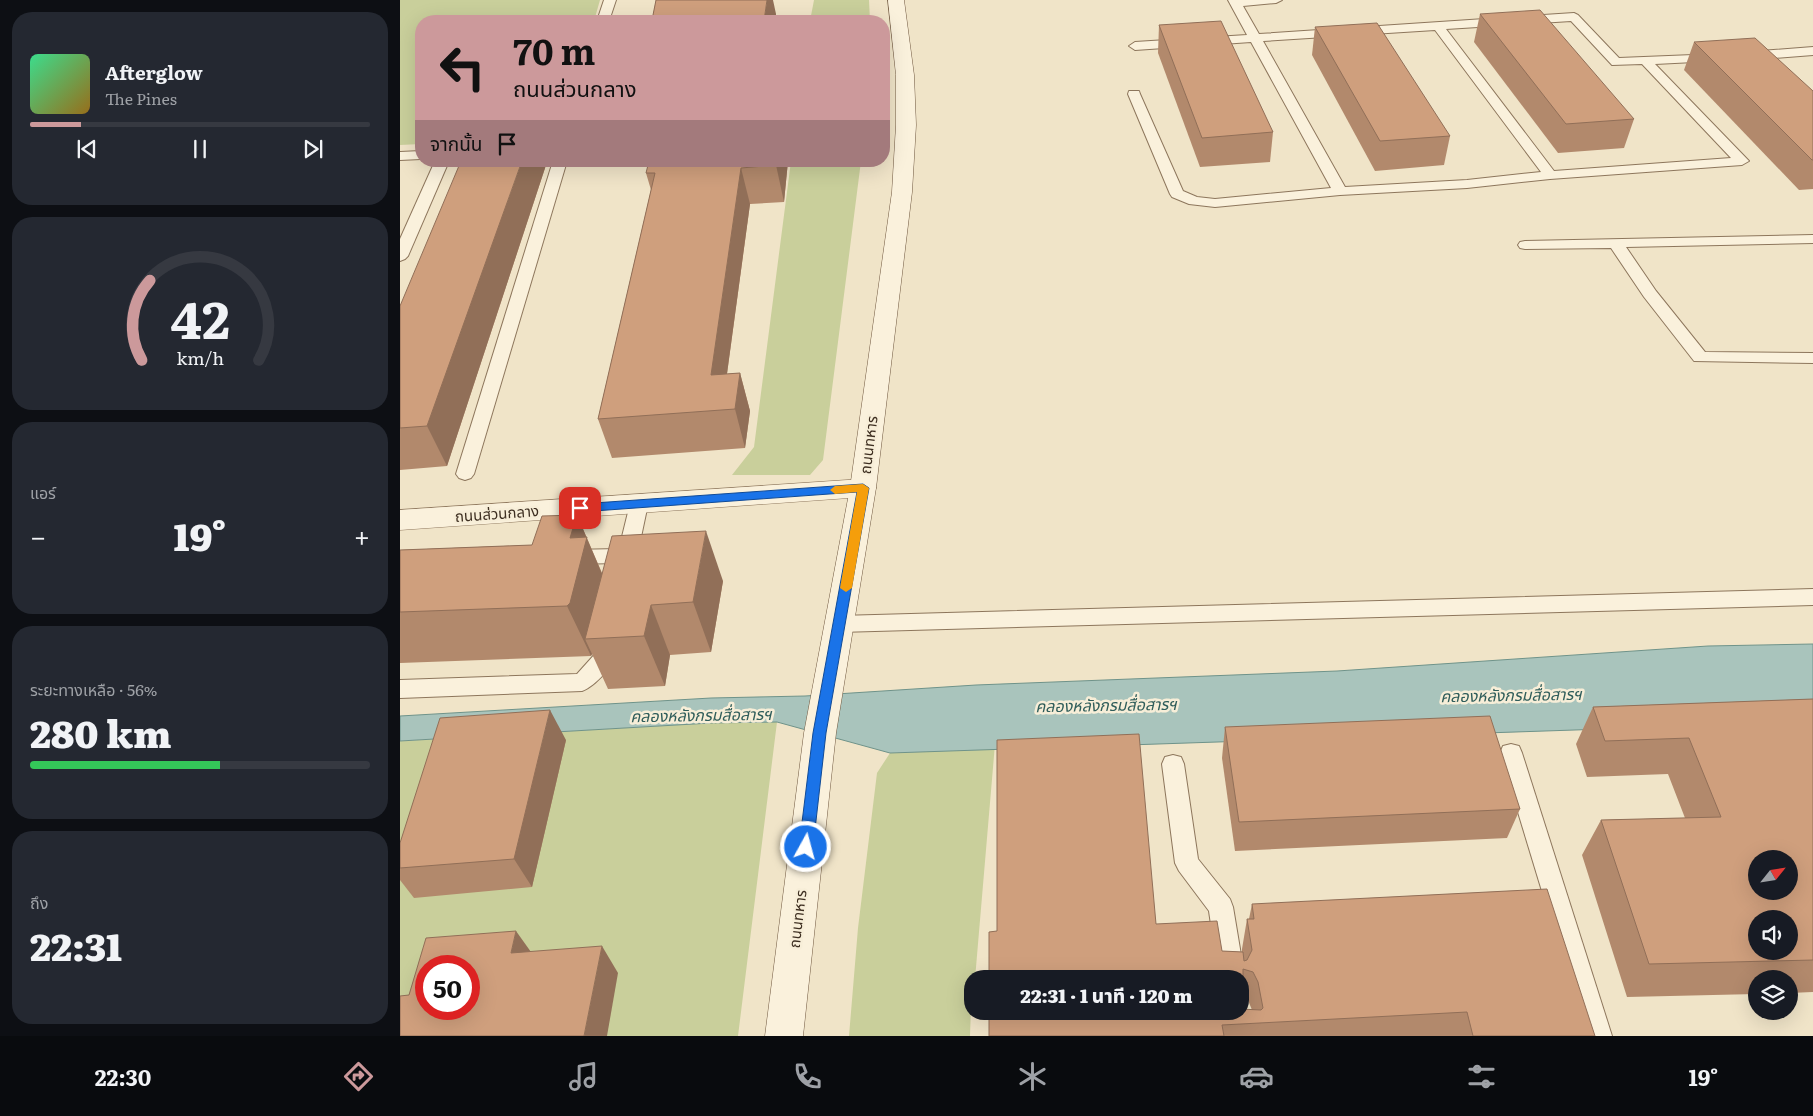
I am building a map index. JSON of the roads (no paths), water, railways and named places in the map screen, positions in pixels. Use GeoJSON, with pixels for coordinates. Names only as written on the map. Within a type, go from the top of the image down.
{"type":"FeatureCollection","features":[{"type":"Feature","properties":{"kind":"main road","name":"ถนนทหาร"},"geometry":{"type":"LineString","coordinates":[[784,1036],[820,733],[863,488],[902,192],[906,125],[905,75],[896,0]]}},
{"type":"Feature","properties":{"kind":"main road","name":"ถนนส่วนกลาง"},"geometry":{"type":"LineString","coordinates":[[400,520],[863,488]]}},
{"type":"Feature","properties":{"kind":"lane"},"geometry":{"type":"LineString","coordinates":[[605,15],[610,0]]}},
{"type":"Feature","properties":{"kind":"lane"},"geometry":{"type":"LineString","coordinates":[[1276,0],[1235,2],[1340,191]]}},
{"type":"Feature","properties":{"kind":"lane"},"geometry":{"type":"LineString","coordinates":[[1135,46],[1574,18],[1616,62],[1769,55],[1813,51]]}},
{"type":"Feature","properties":{"kind":"lane"},"geometry":{"type":"LineString","coordinates":[[1438,26],[1550,175]]}},
{"type":"Feature","properties":{"kind":"lane"},"geometry":{"type":"LineString","coordinates":[[1769,55],[1781,68]]}},
{"type":"Feature","properties":{"kind":"lane"},"geometry":{"type":"LineString","coordinates":[[1134,94],[1176,194],[1194,201],[1215,203],[1340,191],[1467,184],[1550,175],[1742,161],[1646,61]]}},
{"type":"Feature","properties":{"kind":"lane"},"geometry":{"type":"LineString","coordinates":[[400,156],[415,155]]}},
{"type":"Feature","properties":{"kind":"lane"},"geometry":{"type":"LineString","coordinates":[[400,256],[439,167]]}},
{"type":"Feature","properties":{"kind":"lane"},"geometry":{"type":"LineString","coordinates":[[465,474],[558,167]]}},
{"type":"Feature","properties":{"kind":"lane"},"geometry":{"type":"LineString","coordinates":[[1525,245],[1813,239]]}},
{"type":"Feature","properties":{"kind":"lane"},"geometry":{"type":"LineString","coordinates":[[1616,244],[1650,294],[1700,357],[1813,358]]}},
{"type":"Feature","properties":{"kind":"lane"},"geometry":{"type":"LineString","coordinates":[[621,581],[640,504]]}},
{"type":"Feature","properties":{"kind":"lane"},"geometry":{"type":"LineString","coordinates":[[548,558],[627,556]]}},
{"type":"Feature","properties":{"kind":"lane"},"geometry":{"type":"LineString","coordinates":[[839,624],[1813,597]]}},
{"type":"Feature","properties":{"kind":"lane"},"geometry":{"type":"LineString","coordinates":[[400,689],[582,682],[605,657],[611,628]]}},
{"type":"Feature","properties":{"kind":"lane"},"geometry":{"type":"LineString","coordinates":[[1511,753],[1599,1036]]}},
{"type":"Feature","properties":{"kind":"lane"},"geometry":{"type":"LineString","coordinates":[[1174,764],[1186,863],[1221,907],[1231,970]]}},
{"type":"Feature","properties":{"kind":"water","name":"คลองหลังกรมสื่อสารฯ"},"geometry":{"type":"Polygon","coordinates":[[[1813,644],[1813,722],[890,753],[777,722],[711,723],[400,741],[400,716],[711,698],[805,696],[976,685],[1337,671],[1708,646],[1813,644]]]}}]}
